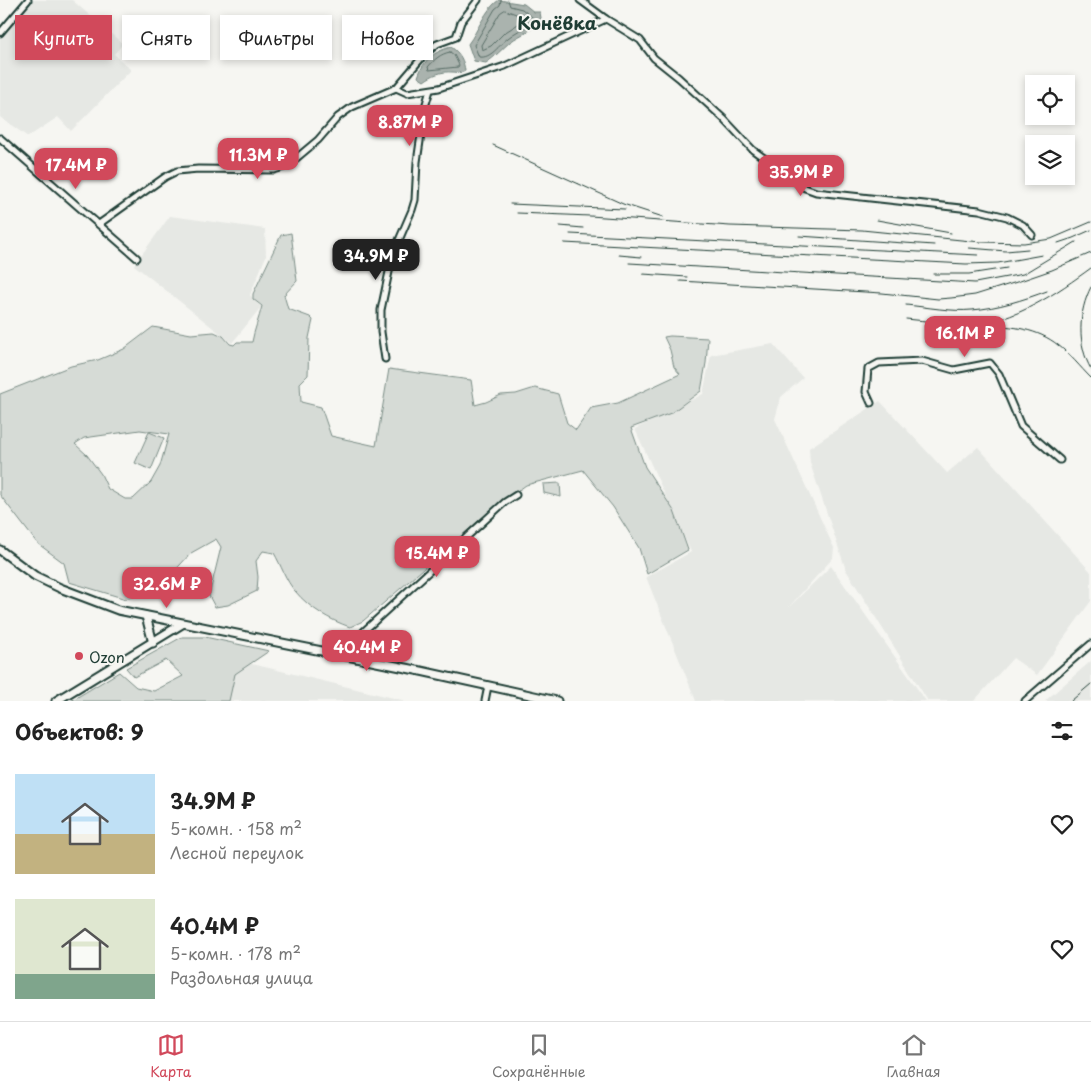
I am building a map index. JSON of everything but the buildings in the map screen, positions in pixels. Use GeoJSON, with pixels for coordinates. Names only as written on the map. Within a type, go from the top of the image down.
{"type":"FeatureCollection","features":[{"type":"Feature","properties":{"kind":"main road"},"geometry":{"type":"LineString","coordinates":[[0,550],[35,576],[112,608],[557,701]]}},
{"type":"Feature","properties":{"kind":"main road"},"geometry":{"type":"LineString","coordinates":[[146,616],[152,643]]}},
{"type":"Feature","properties":{"kind":"main road"},"geometry":{"type":"LineString","coordinates":[[56,701],[182,624]]}},
{"type":"Feature","properties":{"kind":"street"},"geometry":{"type":"LineString","coordinates":[[0,33],[28,0]]}},
{"type":"Feature","properties":{"kind":"street"},"geometry":{"type":"LineString","coordinates":[[99,224],[165,177],[177,171],[219,168],[274,170],[287,166],[318,140],[338,116],[352,107],[396,88],[425,54],[437,44],[456,37],[461,22],[478,0]]}},
{"type":"Feature","properties":{"kind":"street"},"geometry":{"type":"LineString","coordinates":[[580,0],[634,36],[654,58],[724,119],[753,150],[805,188],[816,192],[979,210],[1007,217],[1023,225],[1032,235]]}},
{"type":"Feature","properties":{"kind":"street"},"geometry":{"type":"LineString","coordinates":[[396,88],[408,93],[430,90],[504,66],[606,19]]}},
{"type":"Feature","properties":{"kind":"street"},"geometry":{"type":"LineString","coordinates":[[385,359],[381,332],[381,310],[396,247],[412,210],[425,106],[430,90]]}},
{"type":"Feature","properties":{"kind":"street"},"geometry":{"type":"LineString","coordinates":[[0,138],[137,258]]}},
{"type":"Feature","properties":{"kind":"street"},"geometry":{"type":"LineString","coordinates":[[870,403],[866,392],[868,369],[879,363],[922,361],[954,370],[990,363],[999,374],[1021,426],[1060,460]]}},
{"type":"Feature","properties":{"kind":"street"},"geometry":{"type":"LineString","coordinates":[[356,658],[361,635],[364,631],[505,502],[516,495]]}},
{"type":"Feature","properties":{"kind":"street"},"geometry":{"type":"LineString","coordinates":[[1025,701],[1091,644]]}},
{"type":"Feature","properties":{"kind":"street"},"geometry":{"type":"LineString","coordinates":[[485,701],[488,686]]}},
{"type":"Feature","properties":{"kind":"shaded area"},"geometry":{"type":"Polygon","coordinates":[[[32,0],[72,0],[89,15],[19,15],[32,0]]]}},
{"type":"Feature","properties":{"kind":"shaded area"},"geometry":{"type":"Polygon","coordinates":[[[15,20],[15,60],[112,60],[112,35],[122,43],[114,54],[131,70],[71,131],[58,117],[28,137],[0,117],[0,38],[15,20]]]}},
{"type":"Feature","properties":{"kind":"shaded area"},"geometry":{"type":"Polygon","coordinates":[[[170,216],[265,229],[266,256],[250,295],[261,307],[232,343],[134,265],[170,216]]]}},
{"type":"Feature","properties":{"kind":"shaded area"},"geometry":{"type":"Polygon","coordinates":[[[291,233],[297,281],[284,295],[288,309],[310,317],[313,320],[309,338],[308,375],[300,383],[301,402],[321,407],[331,436],[376,446],[389,369],[471,380],[475,405],[501,395],[516,394],[535,388],[558,394],[567,423],[576,430],[591,408],[618,403],[680,374],[674,367],[670,350],[664,337],[708,338],[701,391],[671,413],[631,428],[645,467],[674,511],[688,550],[647,574],[639,548],[613,507],[583,470],[526,485],[491,510],[363,621],[350,627],[335,621],[307,603],[286,578],[274,553],[263,551],[256,561],[257,591],[228,605],[215,607],[209,596],[221,547],[216,539],[191,553],[158,589],[126,599],[69,582],[64,563],[37,543],[0,495],[0,394],[71,366],[98,360],[124,349],[153,327],[191,334],[214,332],[223,336],[230,344],[234,345],[237,342],[252,342],[262,306],[253,299],[253,294],[281,235],[291,233]],[[140,430],[84,438],[75,444],[87,455],[101,474],[108,489],[125,499],[133,499],[151,482],[160,466],[169,434],[140,430]]]}},
{"type":"Feature","properties":{"kind":"shaded area"},"geometry":{"type":"Polygon","coordinates":[[[773,344],[803,378],[781,397],[775,419],[834,548],[833,558],[788,608],[831,566],[926,701],[696,701],[646,577],[691,552],[635,429],[703,394],[711,355],[773,344]]]}},
{"type":"Feature","properties":{"kind":"shaded area"},"geometry":{"type":"Polygon","coordinates":[[[880,401],[947,473],[978,447],[1091,572],[1091,601],[1037,675],[1013,658],[974,701],[928,701],[846,570],[810,463],[809,448],[880,401]]]}},
{"type":"Feature","properties":{"kind":"shaded area"},"geometry":{"type":"Polygon","coordinates":[[[149,432],[164,438],[151,470],[135,463],[149,432]]]}},
{"type":"Feature","properties":{"kind":"shaded area"},"geometry":{"type":"Polygon","coordinates":[[[560,483],[561,497],[544,493],[543,484],[560,483]]]}},
{"type":"Feature","properties":{"kind":"shaded area"},"geometry":{"type":"Polygon","coordinates":[[[182,637],[205,637],[269,651],[235,674],[229,701],[71,701],[119,672],[136,687],[154,691],[183,676],[166,660],[134,677],[126,668],[182,637]]]}},
{"type":"Feature","properties":{"kind":"shaded area"},"geometry":{"type":"Polygon","coordinates":[[[235,660],[406,701],[225,701],[235,660]]]}},
{"type":"Feature","properties":{"kind":"shaded area"},"geometry":{"type":"Polygon","coordinates":[[[1091,661],[1091,701],[1045,701],[1091,661]]]}},
{"type":"Feature","properties":{"kind":"water"},"geometry":{"type":"Polygon","coordinates":[[[499,0],[524,4],[534,12],[540,12],[541,18],[531,29],[510,42],[486,63],[474,61],[468,44],[486,14],[499,0]]]}},
{"type":"Feature","properties":{"kind":"water"},"geometry":{"type":"Polygon","coordinates":[[[451,47],[461,57],[465,71],[460,73],[441,73],[424,81],[418,77],[426,61],[433,60],[433,55],[451,47]]]}},
{"type":"Feature","properties":{"kind":"railway"},"geometry":{"type":"LineString","coordinates":[[493,145],[623,204],[663,217]]}},
{"type":"Feature","properties":{"kind":"railway"},"geometry":{"type":"LineString","coordinates":[[510,204],[625,209]]}},
{"type":"Feature","properties":{"kind":"railway"},"geometry":{"type":"LineString","coordinates":[[517,213],[730,226],[862,230],[981,242],[1024,243],[1051,239],[1091,222]]}},
{"type":"Feature","properties":{"kind":"railway"},"geometry":{"type":"LineString","coordinates":[[877,220],[951,233]]}},
{"type":"Feature","properties":{"kind":"railway"},"geometry":{"type":"LineString","coordinates":[[560,226],[583,228]]}},
{"type":"Feature","properties":{"kind":"railway"},"geometry":{"type":"LineString","coordinates":[[1058,243],[1091,230]]}},
{"type":"Feature","properties":{"kind":"railway"},"geometry":{"type":"LineString","coordinates":[[570,234],[978,255]]}},
{"type":"Feature","properties":{"kind":"railway"},"geometry":{"type":"LineString","coordinates":[[799,236],[934,245]]}},
{"type":"Feature","properties":{"kind":"railway"},"geometry":{"type":"LineString","coordinates":[[629,263],[975,283],[1023,274],[1076,242]]}},
{"type":"Feature","properties":{"kind":"railway"},"geometry":{"type":"LineString","coordinates":[[564,243],[966,264],[998,263],[1042,255]]}},
{"type":"Feature","properties":{"kind":"railway"},"geometry":{"type":"LineString","coordinates":[[969,248],[1006,251],[1028,249]]}},
{"type":"Feature","properties":{"kind":"railway"},"geometry":{"type":"LineString","coordinates":[[680,281],[882,293],[938,299],[975,295],[1052,270],[1091,253]]}},
{"type":"Feature","properties":{"kind":"railway"},"geometry":{"type":"LineString","coordinates":[[619,255],[641,257]]}},
{"type":"Feature","properties":{"kind":"railway"},"geometry":{"type":"LineString","coordinates":[[933,274],[969,274],[1007,268]]}},
{"type":"Feature","properties":{"kind":"railway"},"geometry":{"type":"LineString","coordinates":[[906,319],[971,324],[987,323],[1002,319],[1034,305],[1091,268]]}},
{"type":"Feature","properties":{"kind":"railway"},"geometry":{"type":"LineString","coordinates":[[643,274],[687,277]]}},
{"type":"Feature","properties":{"kind":"railway"},"geometry":{"type":"LineString","coordinates":[[1091,287],[1084,307],[1081,328],[1083,350],[1091,369]]}},
{"type":"Feature","properties":{"kind":"railway"},"geometry":{"type":"LineString","coordinates":[[906,305],[948,310],[972,310],[1010,303],[1047,291]]}},
{"type":"Feature","properties":{"kind":"railway"},"geometry":{"type":"LineString","coordinates":[[987,325],[1006,326],[1042,335],[1071,356],[1091,378]]}},
{"type":"Feature","properties":{"kind":"railway"},"geometry":{"type":"LineString","coordinates":[[1071,701],[1091,684]]}},
{"type":"Feature","properties":{"kind":"place","name":"Ozon"},"geometry":{"type":"Point","coordinates":[79,656]}},
{"type":"Feature","properties":{"kind":"district","name":"Конёвка"},"geometry":{"type":"Point","coordinates":[557,22]}}]}
